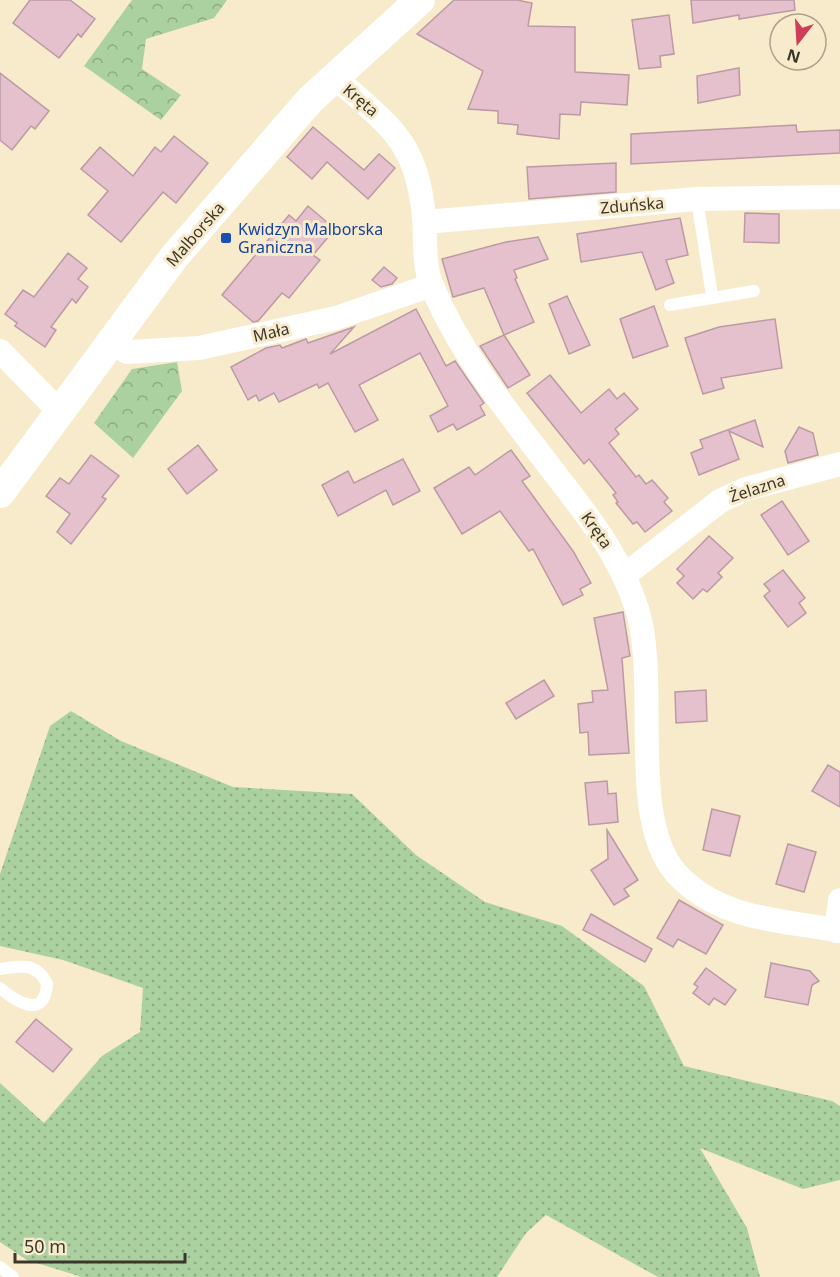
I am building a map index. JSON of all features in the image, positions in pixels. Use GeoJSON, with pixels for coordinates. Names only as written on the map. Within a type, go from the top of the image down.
{"type":"FeatureCollection","features":[{"type":"Feature","properties":{"kind":"street","name":"Malborska"},"geometry":{"type":"LineString","coordinates":[[0,493],[110,340],[174,257],[310,100],[420,0]]}},
{"type":"Feature","properties":{"kind":"street","name":"Kręta"},"geometry":{"type":"LineString","coordinates":[[334,78],[379,114],[406,145],[421,185],[428,272],[432,285],[479,373],[606,539],[625,575],[638,613],[643,642],[651,814],[657,844],[675,872],[701,896],[738,914],[838,931]]}},
{"type":"Feature","properties":{"kind":"street","name":"Zduńska"},"geometry":{"type":"LineString","coordinates":[[425,222],[697,200],[840,197]]}},
{"type":"Feature","properties":{"kind":"street","name":"Mała"},"geometry":{"type":"LineString","coordinates":[[110,340],[127,352],[199,348],[336,318],[432,285]]}},
{"type":"Feature","properties":{"kind":"street"},"geometry":{"type":"LineString","coordinates":[[0,351],[58,411]]}},
{"type":"Feature","properties":{"kind":"street","name":"Żelazna"},"geometry":{"type":"LineString","coordinates":[[625,575],[720,501],[746,489],[840,464]]}},
{"type":"Feature","properties":{"kind":"street"},"geometry":{"type":"LineString","coordinates":[[838,931],[840,900]]}},
{"type":"Feature","properties":{"kind":"lane"},"geometry":{"type":"LineString","coordinates":[[697,200],[712,296]]}},
{"type":"Feature","properties":{"kind":"lane"},"geometry":{"type":"LineString","coordinates":[[670,305],[712,296],[754,291]]}},
{"type":"Feature","properties":{"kind":"lane"},"geometry":{"type":"LineString","coordinates":[[0,969],[32,967],[41,973],[47,984],[44,997],[34,1004],[27,1005],[13,999],[0,988]]}},
{"type":"Feature","properties":{"kind":"lane"},"geometry":{"type":"LineString","coordinates":[[0,1267],[13,1277]]}},
{"type":"Feature","properties":{"kind":"green space"},"geometry":{"type":"Polygon","coordinates":[[[132,0],[227,0],[214,18],[146,39],[142,69],[181,95],[161,120],[84,66],[132,0]]]}},
{"type":"Feature","properties":{"kind":"green space"},"geometry":{"type":"Polygon","coordinates":[[[177,362],[182,391],[133,458],[94,423],[132,369],[177,362]]]}},
{"type":"Feature","properties":{"kind":"green space"},"geometry":{"type":"Polygon","coordinates":[[[71,711],[121,741],[233,787],[352,794],[416,855],[485,902],[562,926],[644,986],[684,1066],[832,1101],[840,1106],[840,1180],[803,1189],[700,1148],[747,1228],[760,1277],[658,1277],[546,1215],[526,1233],[497,1277],[82,1277],[27,1260],[0,1242],[0,1083],[44,1123],[102,1056],[140,1032],[143,988],[63,960],[0,946],[0,874],[50,726],[71,711]]]}},
{"type":"Feature","properties":{"kind":"building"},"geometry":{"type":"Polygon","coordinates":[[[30,0],[70,0],[95,19],[81,37],[78,34],[59,58],[13,23],[30,0]]]}},
{"type":"Feature","properties":{"kind":"building"},"geometry":{"type":"Polygon","coordinates":[[[454,0],[517,0],[532,3],[528,26],[575,27],[575,72],[629,75],[627,105],[581,102],[580,115],[560,114],[559,139],[517,134],[518,125],[498,123],[498,111],[468,109],[483,71],[417,34],[454,0]]]}},
{"type":"Feature","properties":{"kind":"building"},"geometry":{"type":"Polygon","coordinates":[[[691,0],[794,0],[795,10],[768,12],[768,14],[739,19],[739,15],[693,23],[691,0]]]}},
{"type":"Feature","properties":{"kind":"building"},"geometry":{"type":"Polygon","coordinates":[[[669,15],[674,54],[660,56],[661,67],[639,69],[632,20],[669,15]]]}},
{"type":"Feature","properties":{"kind":"building"},"geometry":{"type":"Polygon","coordinates":[[[739,68],[740,95],[698,103],[697,76],[739,68]]]}},
{"type":"Feature","properties":{"kind":"building"},"geometry":{"type":"Polygon","coordinates":[[[0,73],[49,111],[35,129],[31,126],[12,150],[0,140],[0,73]]]}},
{"type":"Feature","properties":{"kind":"building"},"geometry":{"type":"Polygon","coordinates":[[[796,125],[797,132],[840,130],[840,153],[631,164],[631,134],[796,125]]]}},
{"type":"Feature","properties":{"kind":"building"},"geometry":{"type":"Polygon","coordinates":[[[313,127],[364,170],[379,154],[395,168],[368,199],[327,162],[312,179],[287,157],[313,127]]]}},
{"type":"Feature","properties":{"kind":"building"},"geometry":{"type":"Polygon","coordinates":[[[174,136],[208,163],[176,203],[163,192],[121,242],[88,215],[108,191],[81,169],[100,147],[133,176],[155,147],[161,152],[174,136]]]}},
{"type":"Feature","properties":{"kind":"building"},"geometry":{"type":"Polygon","coordinates":[[[616,163],[616,192],[529,199],[527,167],[616,163]]]}},
{"type":"Feature","properties":{"kind":"building"},"geometry":{"type":"Polygon","coordinates":[[[308,206],[335,229],[313,255],[320,260],[289,298],[282,293],[258,321],[253,322],[222,295],[289,215],[296,221],[308,206]]]}},
{"type":"Feature","properties":{"kind":"building"},"geometry":{"type":"Polygon","coordinates":[[[745,213],[779,214],[779,243],[744,242],[745,213]]]}},
{"type":"Feature","properties":{"kind":"building"},"geometry":{"type":"Polygon","coordinates":[[[680,218],[688,255],[666,260],[674,283],[656,290],[642,252],[581,262],[577,234],[680,218]]]}},
{"type":"Feature","properties":{"kind":"building"},"geometry":{"type":"Polygon","coordinates":[[[538,237],[548,259],[514,270],[517,278],[515,279],[534,322],[504,335],[484,288],[453,297],[442,259],[506,242],[538,237]]]}},
{"type":"Feature","properties":{"kind":"building"},"geometry":{"type":"Polygon","coordinates":[[[68,253],[87,268],[78,279],[88,287],[76,303],[72,299],[51,327],[56,330],[45,347],[15,326],[17,323],[5,314],[23,290],[34,297],[68,253]]]}},
{"type":"Feature","properties":{"kind":"building"},"geometry":{"type":"Polygon","coordinates":[[[384,267],[397,278],[392,284],[381,287],[372,280],[384,267]]]}},
{"type":"Feature","properties":{"kind":"building"},"geometry":{"type":"Polygon","coordinates":[[[567,296],[590,345],[569,354],[549,304],[567,296]]]}},
{"type":"Feature","properties":{"kind":"building"},"geometry":{"type":"Polygon","coordinates":[[[654,306],[668,346],[633,358],[620,319],[654,306]]]}},
{"type":"Feature","properties":{"kind":"building"},"geometry":{"type":"Polygon","coordinates":[[[416,309],[446,366],[455,361],[484,403],[480,406],[485,415],[457,430],[453,424],[438,432],[430,416],[448,406],[420,353],[359,385],[378,420],[355,432],[328,383],[319,388],[317,384],[279,402],[274,393],[259,401],[256,395],[248,400],[231,367],[266,348],[280,345],[282,348],[306,339],[308,343],[354,327],[330,354],[416,309]]]}},
{"type":"Feature","properties":{"kind":"building"},"geometry":{"type":"Polygon","coordinates":[[[775,319],[782,368],[721,378],[724,388],[703,394],[685,338],[719,327],[775,319]]]}},
{"type":"Feature","properties":{"kind":"building"},"geometry":{"type":"Polygon","coordinates":[[[504,335],[530,375],[508,388],[480,346],[504,335]]]}},
{"type":"Feature","properties":{"kind":"building"},"geometry":{"type":"Polygon","coordinates":[[[550,375],[581,413],[609,389],[617,399],[624,393],[638,409],[615,429],[619,434],[609,443],[636,477],[639,475],[646,484],[652,480],[668,498],[664,502],[672,511],[645,532],[637,522],[633,524],[616,503],[618,502],[613,495],[616,493],[589,459],[584,464],[527,393],[550,375]]]}},
{"type":"Feature","properties":{"kind":"building"},"geometry":{"type":"Polygon","coordinates":[[[755,420],[763,447],[729,431],[739,459],[699,475],[691,453],[703,448],[700,440],[755,420]]]}},
{"type":"Feature","properties":{"kind":"building"},"geometry":{"type":"Polygon","coordinates":[[[799,427],[813,433],[818,455],[788,463],[785,451],[799,427]]]}},
{"type":"Feature","properties":{"kind":"building"},"geometry":{"type":"Polygon","coordinates":[[[198,445],[217,470],[187,494],[168,469],[198,445]]]}},
{"type":"Feature","properties":{"kind":"building"},"geometry":{"type":"Polygon","coordinates":[[[511,450],[530,476],[522,481],[573,551],[591,583],[580,589],[583,595],[563,605],[533,549],[529,551],[500,511],[462,534],[434,488],[469,467],[475,475],[511,450]]]}},
{"type":"Feature","properties":{"kind":"building"},"geometry":{"type":"Polygon","coordinates":[[[91,455],[119,476],[102,497],[106,499],[71,544],[57,532],[70,514],[46,496],[60,478],[69,484],[91,455]]]}},
{"type":"Feature","properties":{"kind":"building"},"geometry":{"type":"Polygon","coordinates":[[[403,459],[420,491],[393,505],[386,490],[338,516],[322,485],[348,471],[354,483],[403,459]]]}},
{"type":"Feature","properties":{"kind":"building"},"geometry":{"type":"Polygon","coordinates":[[[782,501],[809,541],[788,555],[761,515],[782,501]]]}},
{"type":"Feature","properties":{"kind":"building"},"geometry":{"type":"Polygon","coordinates":[[[709,536],[733,558],[718,573],[722,577],[707,592],[703,589],[693,599],[677,583],[684,576],[677,569],[709,536]]]}},
{"type":"Feature","properties":{"kind":"building"},"geometry":{"type":"Polygon","coordinates":[[[783,570],[805,598],[799,603],[806,613],[788,627],[764,596],[770,591],[764,584],[783,570]]]}},
{"type":"Feature","properties":{"kind":"building"},"geometry":{"type":"Polygon","coordinates":[[[623,612],[630,656],[622,658],[629,753],[589,755],[588,732],[580,733],[578,704],[593,702],[592,691],[608,690],[594,618],[623,612]]]}},
{"type":"Feature","properties":{"kind":"building"},"geometry":{"type":"Polygon","coordinates":[[[544,680],[554,696],[516,719],[506,703],[544,680]]]}},
{"type":"Feature","properties":{"kind":"building"},"geometry":{"type":"Polygon","coordinates":[[[706,690],[707,721],[676,723],[675,692],[706,690]]]}},
{"type":"Feature","properties":{"kind":"building"},"geometry":{"type":"Polygon","coordinates":[[[828,765],[840,772],[840,807],[812,791],[828,765]]]}},
{"type":"Feature","properties":{"kind":"building"},"geometry":{"type":"Polygon","coordinates":[[[607,781],[608,794],[616,793],[618,822],[589,825],[585,783],[607,781]]]}},
{"type":"Feature","properties":{"kind":"building"},"geometry":{"type":"Polygon","coordinates":[[[712,809],[740,816],[730,856],[703,850],[712,809]]]}},
{"type":"Feature","properties":{"kind":"building"},"geometry":{"type":"Polygon","coordinates":[[[607,830],[638,880],[624,889],[629,896],[614,905],[591,870],[608,859],[607,830]]]}},
{"type":"Feature","properties":{"kind":"building"},"geometry":{"type":"Polygon","coordinates":[[[788,844],[816,852],[804,892],[776,884],[788,844]]]}},
{"type":"Feature","properties":{"kind":"building"},"geometry":{"type":"Polygon","coordinates":[[[679,900],[723,925],[706,954],[678,939],[673,947],[657,938],[679,900]]]}},
{"type":"Feature","properties":{"kind":"building"},"geometry":{"type":"Polygon","coordinates":[[[591,914],[652,949],[645,962],[583,930],[591,914]]]}},
{"type":"Feature","properties":{"kind":"building"},"geometry":{"type":"Polygon","coordinates":[[[771,963],[810,971],[819,981],[812,985],[808,1005],[765,997],[771,963]]]}},
{"type":"Feature","properties":{"kind":"building"},"geometry":{"type":"Polygon","coordinates":[[[706,968],[736,990],[725,1005],[714,998],[709,1005],[693,993],[698,987],[694,984],[706,968]]]}},
{"type":"Feature","properties":{"kind":"building"},"geometry":{"type":"Polygon","coordinates":[[[36,1019],[72,1049],[53,1072],[16,1042],[36,1019]]]}},
{"type":"Feature","properties":{"kind":"place","name":"Kwidzyn Malborska Graniczna"},"geometry":{"type":"Point","coordinates":[226,238]}}]}
